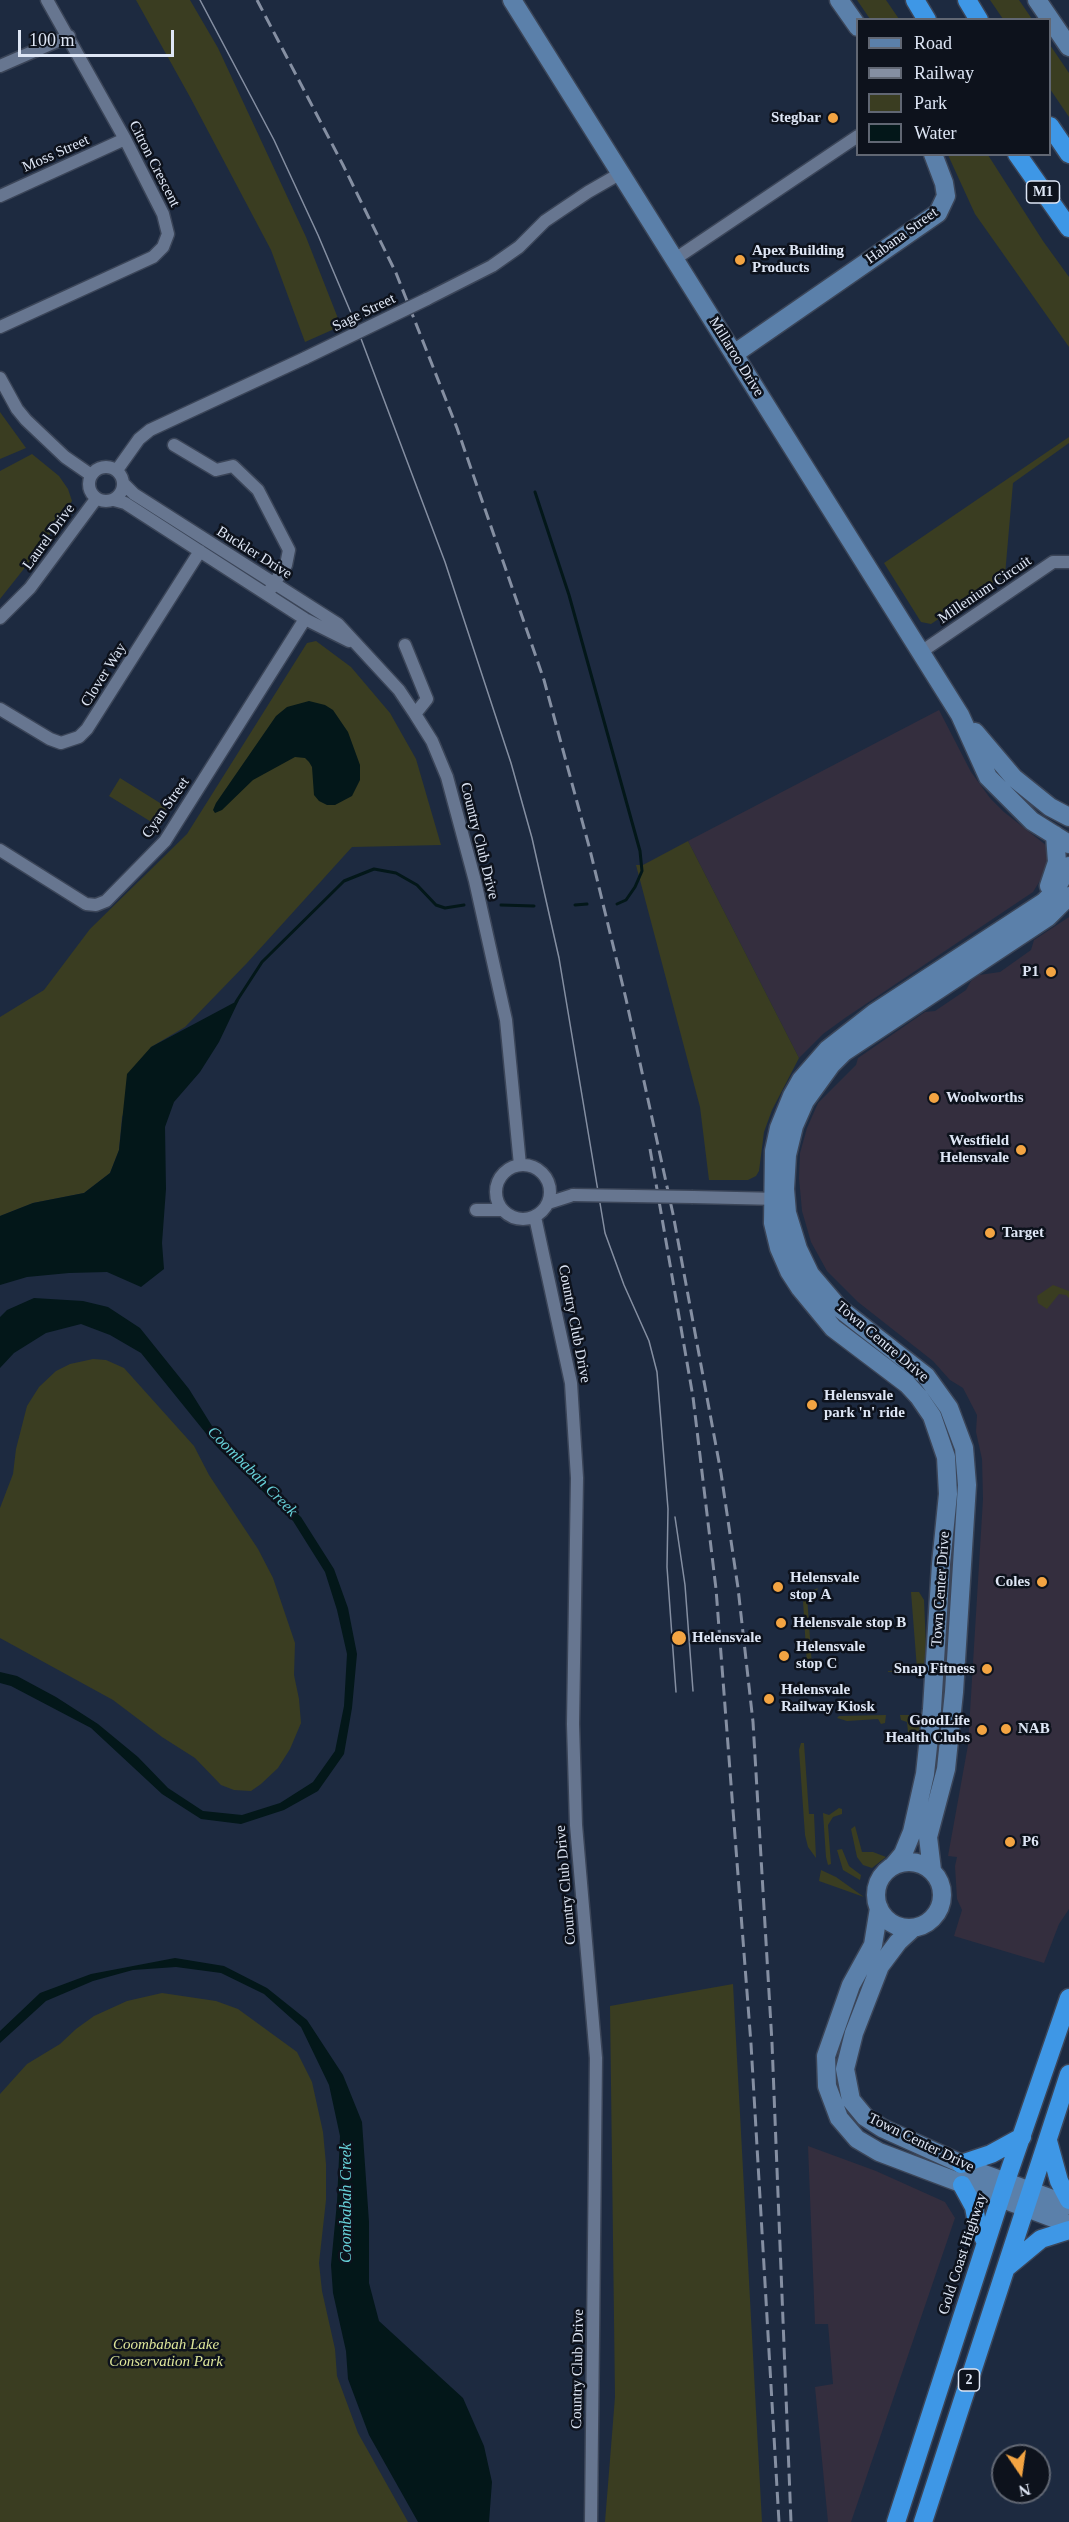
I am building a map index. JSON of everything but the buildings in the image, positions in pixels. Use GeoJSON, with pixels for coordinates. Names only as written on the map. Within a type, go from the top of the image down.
{"type":"FeatureCollection","features":[{"type":"Feature","properties":{"kind":"highway"},"geometry":{"type":"LineString","coordinates":[[915,0],[926,18]]}},
{"type":"Feature","properties":{"kind":"highway"},"geometry":{"type":"LineString","coordinates":[[967,0],[978,18]]}},
{"type":"Feature","properties":{"kind":"highway"},"geometry":{"type":"LineString","coordinates":[[1051,127],[1069,154]]}},
{"type":"Feature","properties":{"kind":"highway","name":"M1"},"geometry":{"type":"LineString","coordinates":[[1018,156],[1069,228]]}},
{"type":"Feature","properties":{"kind":"highway","name":"Gold Coast Highway"},"geometry":{"type":"LineString","coordinates":[[896,2522],[1003,2190],[1069,1998]]}},
{"type":"Feature","properties":{"kind":"highway","name":"2"},"geometry":{"type":"LineString","coordinates":[[923,2522],[1069,2074]]}},
{"type":"Feature","properties":{"kind":"highway"},"geometry":{"type":"LineString","coordinates":[[961,2164],[991,2154],[1022,2137]]}},
{"type":"Feature","properties":{"kind":"highway"},"geometry":{"type":"LineString","coordinates":[[1048,2140],[1059,2181],[1069,2200]]}},
{"type":"Feature","properties":{"kind":"highway"},"geometry":{"type":"LineString","coordinates":[[962,2185],[974,2207],[977,2223],[986,2242]]}},
{"type":"Feature","properties":{"kind":"highway"},"geometry":{"type":"LineString","coordinates":[[1006,2268],[1041,2239],[1069,2230]]}},
{"type":"Feature","properties":{"kind":"street","name":"Citron Crescent"},"geometry":{"type":"LineString","coordinates":[[0,327],[153,257],[163,247],[168,234],[165,219],[125,139],[47,0]]}},
{"type":"Feature","properties":{"kind":"street","name":"Millaroo Drive"},"geometry":{"type":"LineString","coordinates":[[512,0],[960,715],[988,777],[1032,821],[1062,840]]}},
{"type":"Feature","properties":{"kind":"street"},"geometry":{"type":"LineString","coordinates":[[839,0],[856,24]]}},
{"type":"Feature","properties":{"kind":"street"},"geometry":{"type":"LineString","coordinates":[[1037,0],[1049,18]]}},
{"type":"Feature","properties":{"kind":"street"},"geometry":{"type":"LineString","coordinates":[[1051,21],[1069,47]]}},
{"type":"Feature","properties":{"kind":"street"},"geometry":{"type":"LineString","coordinates":[[0,66],[69,36]]}},
{"type":"Feature","properties":{"kind":"street"},"geometry":{"type":"LineString","coordinates":[[675,259],[856,137]]}},
{"type":"Feature","properties":{"kind":"street","name":"Moss Street"},"geometry":{"type":"LineString","coordinates":[[0,196],[125,139]]}},
{"type":"Feature","properties":{"kind":"street","name":"Habana Street"},"geometry":{"type":"LineString","coordinates":[[734,354],[939,213],[946,196],[944,183],[934,156]]}},
{"type":"Feature","properties":{"kind":"street","name":"Sage Street"},"geometry":{"type":"LineString","coordinates":[[117,470],[139,439],[150,430],[305,358],[492,266],[519,247],[545,221],[588,192],[621,174]]}},
{"type":"Feature","properties":{"kind":"street"},"geometry":{"type":"LineString","coordinates":[[0,378],[26,420],[65,457],[91,475]]}},
{"type":"Feature","properties":{"kind":"street"},"geometry":{"type":"LineString","coordinates":[[174,445],[216,470],[233,466],[258,490],[287,544],[289,557],[271,589]]}},
{"type":"Feature","properties":{"kind":"street"},"geometry":{"type":"LineString","coordinates":[[106,467],[117,470],[124,484],[121,493],[114,500],[96,499],[90,491],[91,475],[106,467]]}},
{"type":"Feature","properties":{"kind":"street","name":"Buckler Drive"},"geometry":{"type":"LineString","coordinates":[[124,484],[134,494],[271,589],[305,619],[346,639],[364,653]]}},
{"type":"Feature","properties":{"kind":"street","name":"Laurel Drive"},"geometry":{"type":"LineString","coordinates":[[0,618],[30,588],[96,499]]}},
{"type":"Feature","properties":{"kind":"street","name":"Buckler Drive"},"geometry":{"type":"LineString","coordinates":[[114,500],[125,503],[200,551],[338,624],[399,690],[415,714]]}},
{"type":"Feature","properties":{"kind":"street","name":"Clover Way"},"geometry":{"type":"LineString","coordinates":[[0,709],[50,739],[61,743],[79,737],[87,729],[200,551]]}},
{"type":"Feature","properties":{"kind":"street","name":"Millenium Circuit"},"geometry":{"type":"LineString","coordinates":[[921,652],[1053,562],[1069,562]]}},
{"type":"Feature","properties":{"kind":"street","name":"Cyan Street"},"geometry":{"type":"LineString","coordinates":[[0,850],[86,904],[96,905],[106,901],[165,841],[305,619]]}},
{"type":"Feature","properties":{"kind":"street"},"geometry":{"type":"LineString","coordinates":[[405,645],[427,699],[415,714]]}},
{"type":"Feature","properties":{"kind":"street","name":"Country Club Drive"},"geometry":{"type":"LineString","coordinates":[[415,714],[432,741],[447,777],[475,881],[506,1020],[520,1165]]}},
{"type":"Feature","properties":{"kind":"street","name":"Millaroo Drive"},"geometry":{"type":"LineString","coordinates":[[960,715],[1014,778],[1050,807],[1069,817]]}},
{"type":"Feature","properties":{"kind":"street"},"geometry":{"type":"LineString","coordinates":[[1044,902],[1062,840]]}},
{"type":"Feature","properties":{"kind":"street","name":"Town Centre Drive"},"geometry":{"type":"LineString","coordinates":[[961,1568],[967,1485],[964,1448],[956,1423],[949,1408],[926,1376],[852,1320],[817,1283],[798,1249],[778,1199],[773,1159],[780,1128],[792,1096],[809,1069],[828,1049],[854,1027],[1044,902],[1054,892],[1069,866]]}},
{"type":"Feature","properties":{"kind":"street","name":"Town Centre Drive"},"geometry":{"type":"LineString","coordinates":[[933,1416],[907,1384],[833,1328],[800,1288],[784,1260],[775,1235],[778,1199],[794,1126],[805,1101],[831,1065],[855,1043],[1056,910],[1069,896]]}},
{"type":"Feature","properties":{"kind":"street"},"geometry":{"type":"LineString","coordinates":[[967,953],[975,953],[996,940],[1006,943]]}},
{"type":"Feature","properties":{"kind":"street"},"geometry":{"type":"LineString","coordinates":[[496,1198],[476,1210],[502,1210],[496,1198],[496,1186],[508,1169],[520,1165],[532,1166],[544,1174],[551,1190],[545,1209],[535,1217],[518,1220]]}},
{"type":"Feature","properties":{"kind":"street"},"geometry":{"type":"LineString","coordinates":[[551,1190],[573,1195],[778,1199]]}},
{"type":"Feature","properties":{"kind":"street"},"geometry":{"type":"LineString","coordinates":[[548,1203],[573,1195]]}},
{"type":"Feature","properties":{"kind":"street","name":"Country Club Drive"},"geometry":{"type":"LineString","coordinates":[[502,1210],[518,1220],[543,1248]]}},
{"type":"Feature","properties":{"kind":"street","name":"Country Club Drive"},"geometry":{"type":"LineString","coordinates":[[535,1217],[571,1383],[577,1478],[574,1585],[575,1791],[596,2058],[591,2522]]}},
{"type":"Feature","properties":{"kind":"street","name":"Town Center Drive"},"geometry":{"type":"LineString","coordinates":[[894,1866],[903,1854],[912,1832],[925,1774],[934,1692],[941,1564],[948,1494],[944,1446],[933,1416]]}},
{"type":"Feature","properties":{"kind":"street","name":"Town Center Drive"},"geometry":{"type":"LineString","coordinates":[[932,1870],[928,1837],[946,1769],[954,1692],[961,1568]]}},
{"type":"Feature","properties":{"kind":"street"},"geometry":{"type":"LineString","coordinates":[[934,1692],[954,1692]]}},
{"type":"Feature","properties":{"kind":"street"},"geometry":{"type":"LineString","coordinates":[[907,1861],[922,1863],[932,1870],[941,1886],[940,1904],[928,1923],[911,1930],[890,1922],[879,1908],[876,1900],[879,1883],[885,1872],[894,1866],[907,1861]]}},
{"type":"Feature","properties":{"kind":"street","name":"Town Center Drive"},"geometry":{"type":"LineString","coordinates":[[879,1908],[873,1945],[851,1985],[826,2056],[825,2074],[830,2097],[843,2124],[868,2147],[962,2185],[1003,2190]]}},
{"type":"Feature","properties":{"kind":"street","name":"Town Center Drive"},"geometry":{"type":"LineString","coordinates":[[911,1930],[888,1954],[868,1992],[847,2056],[845,2069],[848,2092],[856,2107],[874,2123],[961,2164],[1003,2190],[1026,2208],[1069,2224]]}},
{"type":"Feature","properties":{"kind":"street"},"geometry":{"type":"LineString","coordinates":[[1003,2190],[1031,2190],[1069,2205]]}},
{"type":"Feature","properties":{"kind":"shaded area"},"geometry":{"type":"Polygon","coordinates":[[[939,710],[971,772],[990,798],[1047,846],[1049,851],[1041,879],[1033,892],[845,1018],[823,1034],[799,1058],[688,841],[939,710]]]}},
{"type":"Feature","properties":{"kind":"shaded area","name":"Westfield Helensvale"},"geometry":{"type":"Polygon","coordinates":[[[1069,917],[1069,1909],[1059,1924],[1044,1963],[954,1936],[962,1910],[957,1899],[955,1866],[957,1857],[948,1856],[968,1745],[983,1499],[982,1459],[976,1432],[977,1415],[963,1388],[950,1380],[933,1361],[858,1302],[827,1271],[811,1242],[802,1211],[799,1178],[800,1153],[807,1128],[818,1103],[856,1065],[858,1058],[925,1012],[935,1011],[966,990],[971,981],[979,975],[1000,972],[1031,950],[1034,940],[1069,917]]]}},
{"type":"Feature","properties":{"kind":"shaded area"},"geometry":{"type":"Polygon","coordinates":[[[808,2146],[876,2171],[945,2202],[955,2218],[851,2522],[828,2522],[815,2387],[833,2384],[828,2324],[815,2324],[808,2146]]]}},
{"type":"Feature","properties":{"kind":"green space"},"geometry":{"type":"Polygon","coordinates":[[[136,0],[190,0],[218,48],[306,237],[341,326],[305,342],[271,250],[136,0]]]}},
{"type":"Feature","properties":{"kind":"green space"},"geometry":{"type":"Polygon","coordinates":[[[857,0],[886,0],[898,18],[869,18],[857,0]]]}},
{"type":"Feature","properties":{"kind":"green space"},"geometry":{"type":"Polygon","coordinates":[[[990,0],[1019,0],[1031,18],[1002,18],[990,0]]]}},
{"type":"Feature","properties":{"kind":"green space"},"geometry":{"type":"Polygon","coordinates":[[[1051,46],[1069,73],[1069,117],[1051,90],[1051,46]]]}},
{"type":"Feature","properties":{"kind":"green space"},"geometry":{"type":"Polygon","coordinates":[[[948,156],[989,156],[1069,277],[1069,347],[975,214],[948,156]]]}},
{"type":"Feature","properties":{"kind":"green space"},"geometry":{"type":"Polygon","coordinates":[[[0,412],[26,448],[0,459],[0,412]]]}},
{"type":"Feature","properties":{"kind":"green space"},"geometry":{"type":"Polygon","coordinates":[[[1069,437],[1069,443],[1013,483],[1005,575],[931,624],[921,622],[884,563],[1069,437]]]}},
{"type":"Feature","properties":{"kind":"green space"},"geometry":{"type":"Polygon","coordinates":[[[32,454],[59,476],[68,489],[72,501],[42,546],[0,599],[0,471],[32,454]]]}},
{"type":"Feature","properties":{"kind":"green space"},"geometry":{"type":"Polygon","coordinates":[[[316,641],[351,667],[390,713],[416,759],[441,845],[352,847],[247,963],[185,1027],[151,1047],[122,1117],[119,1150],[110,1173],[84,1193],[33,1203],[0,1216],[0,1017],[44,990],[90,929],[187,834],[307,643],[316,641]]]}},
{"type":"Feature","properties":{"kind":"green space"},"geometry":{"type":"Polygon","coordinates":[[[120,778],[168,808],[158,826],[109,796],[120,778]]]}},
{"type":"Feature","properties":{"kind":"green space"},"geometry":{"type":"Polygon","coordinates":[[[688,841],[799,1058],[772,1110],[764,1132],[759,1171],[756,1176],[748,1180],[709,1180],[700,1107],[636,865],[643,865],[688,841]]]}},
{"type":"Feature","properties":{"kind":"green space"},"geometry":{"type":"Polygon","coordinates":[[[1053,1285],[1069,1291],[1069,1298],[1059,1294],[1047,1309],[1038,1303],[1037,1296],[1053,1285]]]}},
{"type":"Feature","properties":{"kind":"green space"},"geometry":{"type":"Polygon","coordinates":[[[93,1359],[106,1360],[124,1368],[194,1446],[209,1475],[258,1549],[273,1578],[295,1643],[294,1675],[301,1723],[290,1749],[278,1768],[251,1791],[234,1790],[221,1785],[195,1758],[162,1737],[113,1700],[0,1638],[0,1508],[13,1474],[16,1449],[27,1406],[39,1387],[56,1371],[70,1364],[93,1359]]]}},
{"type":"Feature","properties":{"kind":"green space"},"geometry":{"type":"Polygon","coordinates":[[[818,1588],[815,1595],[807,1596],[812,1666],[807,1666],[803,1601],[806,1593],[818,1588]]]}},
{"type":"Feature","properties":{"kind":"green space"},"geometry":{"type":"Polygon","coordinates":[[[911,1592],[919,1592],[924,1600],[926,1646],[924,1668],[919,1671],[888,1672],[917,1669],[911,1592]]]}},
{"type":"Feature","properties":{"kind":"green space"},"geometry":{"type":"Polygon","coordinates":[[[886,1715],[885,1723],[881,1724],[878,1719],[847,1721],[837,1718],[839,1716],[886,1715]]]}},
{"type":"Feature","properties":{"kind":"green space"},"geometry":{"type":"Polygon","coordinates":[[[900,1715],[921,1715],[919,1734],[908,1732],[907,1722],[901,1720],[900,1715]]]}},
{"type":"Feature","properties":{"kind":"green space"},"geometry":{"type":"Polygon","coordinates":[[[801,1743],[804,1743],[809,1814],[814,1814],[816,1858],[808,1847],[805,1835],[799,1750],[801,1743]]]}},
{"type":"Feature","properties":{"kind":"green space"},"geometry":{"type":"Polygon","coordinates":[[[839,1808],[842,1809],[842,1814],[833,1817],[828,1825],[831,1864],[828,1865],[823,1813],[829,1815],[839,1808]]]}},
{"type":"Feature","properties":{"kind":"green space"},"geometry":{"type":"Polygon","coordinates":[[[855,1826],[862,1852],[873,1852],[886,1857],[872,1868],[863,1865],[857,1857],[851,1829],[855,1826]]]}},
{"type":"Feature","properties":{"kind":"green space"},"geometry":{"type":"Polygon","coordinates":[[[842,1849],[849,1866],[861,1875],[860,1880],[843,1870],[837,1850],[842,1849]]]}},
{"type":"Feature","properties":{"kind":"green space"},"geometry":{"type":"Polygon","coordinates":[[[821,1870],[836,1877],[864,1897],[819,1881],[821,1870]]]}},
{"type":"Feature","properties":{"kind":"green space"},"geometry":{"type":"Polygon","coordinates":[[[733,1984],[762,2522],[605,2522],[615,2397],[610,2006],[733,1984]]]}},
{"type":"Feature","properties":{"kind":"green space","name":"Coombabah Lake Conservation Park"},"geometry":{"type":"Polygon","coordinates":[[[162,1993],[216,2001],[238,2009],[297,2052],[312,2082],[323,2132],[326,2164],[326,2200],[319,2263],[322,2291],[335,2349],[337,2376],[358,2433],[408,2522],[0,2522],[0,2094],[27,2064],[60,2044],[94,2016],[127,2001],[162,1993]]]}},
{"type":"Feature","properties":{"kind":"water"},"geometry":{"type":"Polygon","coordinates":[[[309,701],[325,705],[333,710],[348,732],[360,765],[360,780],[352,796],[335,805],[327,805],[319,801],[314,795],[312,767],[305,758],[295,757],[253,780],[222,810],[215,813],[213,810],[216,803],[276,716],[287,707],[309,701]]]}},
{"type":"Feature","properties":{"kind":"water"},"geometry":{"type":"Polygon","coordinates":[[[239,1000],[219,1042],[200,1072],[174,1102],[165,1127],[166,1189],[162,1243],[164,1269],[141,1287],[107,1272],[27,1277],[0,1285],[0,1216],[33,1203],[84,1193],[110,1173],[119,1150],[127,1074],[151,1047],[239,1000]]]}},
{"type":"Feature","properties":{"kind":"water","name":"Coombabah Creek"},"geometry":{"type":"Polygon","coordinates":[[[34,1298],[83,1301],[108,1307],[140,1328],[189,1389],[222,1442],[301,1517],[334,1569],[348,1608],[357,1654],[352,1708],[344,1754],[318,1791],[284,1810],[241,1824],[201,1819],[162,1794],[91,1728],[11,1686],[0,1683],[0,1672],[17,1676],[56,1697],[98,1724],[138,1757],[168,1788],[203,1811],[242,1815],[280,1803],[313,1782],[335,1751],[344,1706],[347,1654],[337,1610],[325,1572],[293,1521],[217,1447],[141,1353],[110,1335],[81,1324],[46,1333],[14,1353],[0,1368],[0,1317],[7,1310],[34,1298]]]}},
{"type":"Feature","properties":{"kind":"water","name":"Coombabah Creek"},"geometry":{"type":"Polygon","coordinates":[[[175,1958],[224,1966],[267,1988],[307,2020],[343,2075],[362,2122],[369,2222],[369,2283],[379,2321],[463,2398],[484,2446],[492,2482],[489,2522],[418,2522],[369,2435],[348,2379],[346,2351],[333,2293],[331,2265],[340,2136],[329,2085],[301,2027],[264,1994],[221,1973],[176,1967],[133,1970],[93,1981],[46,2001],[0,2043],[0,2031],[40,1993],[91,1974],[175,1958]]]}},
{"type":"Feature","properties":{"kind":"waterway"},"geometry":{"type":"LineString","coordinates":[[535,492],[569,595],[640,851],[642,871],[626,900],[617,904]]}},
{"type":"Feature","properties":{"kind":"waterway"},"geometry":{"type":"LineString","coordinates":[[236,1002],[262,962],[344,881],[374,869],[396,873],[417,885],[436,905],[445,908],[464,905]]}},
{"type":"Feature","properties":{"kind":"waterway"},"geometry":{"type":"LineString","coordinates":[[575,905],[587,904]]}},
{"type":"Feature","properties":{"kind":"waterway"},"geometry":{"type":"LineString","coordinates":[[501,905],[534,906]]}},
{"type":"Feature","properties":{"kind":"tram line"},"geometry":{"type":"LineString","coordinates":[[200,0],[274,140],[354,320],[445,562],[511,763],[532,838],[559,958],[605,1233],[624,1285],[649,1341],[657,1372],[668,1509],[667,1567],[676,1692]]}},
{"type":"Feature","properties":{"kind":"tram line"},"geometry":{"type":"LineString","coordinates":[[675,1517],[685,1585],[693,1691]]}},
{"type":"Feature","properties":{"kind":"railway"},"geometry":{"type":"LineString","coordinates":[[257,0],[396,273],[457,428],[544,680],[590,850],[626,999],[673,1214],[721,1473],[738,1588],[753,1722],[772,2043],[791,2522]]}},
{"type":"Feature","properties":{"kind":"railway"},"geometry":{"type":"LineString","coordinates":[[650,1149],[693,1397],[716,1589],[751,2044],[779,2522]]}},
{"type":"Feature","properties":{"kind":"place","name":"Stegbar"},"geometry":{"type":"Point","coordinates":[833,118]}},
{"type":"Feature","properties":{"kind":"place","name":"Apex Building Products"},"geometry":{"type":"Point","coordinates":[740,260]}},
{"type":"Feature","properties":{"kind":"place","name":"P1"},"geometry":{"type":"Point","coordinates":[1051,972]}},
{"type":"Feature","properties":{"kind":"place","name":"Woolworths"},"geometry":{"type":"Point","coordinates":[934,1098]}},
{"type":"Feature","properties":{"kind":"place","name":"Westfield Helensvale"},"geometry":{"type":"Point","coordinates":[1021,1150]}},
{"type":"Feature","properties":{"kind":"place","name":"Target"},"geometry":{"type":"Point","coordinates":[990,1233]}},
{"type":"Feature","properties":{"kind":"place","name":"Helensvale park 'n' ride"},"geometry":{"type":"Point","coordinates":[812,1405]}},
{"type":"Feature","properties":{"kind":"place","name":"Coles"},"geometry":{"type":"Point","coordinates":[1042,1582]}},
{"type":"Feature","properties":{"kind":"place","name":"Helensvale stop A"},"geometry":{"type":"Point","coordinates":[778,1587]}},
{"type":"Feature","properties":{"kind":"place","name":"Helensvale stop B"},"geometry":{"type":"Point","coordinates":[781,1623]}},
{"type":"Feature","properties":{"kind":"place","name":"Helensvale"},"geometry":{"type":"Point","coordinates":[679,1638]}},
{"type":"Feature","properties":{"kind":"place","name":"Helensvale stop C"},"geometry":{"type":"Point","coordinates":[784,1656]}},
{"type":"Feature","properties":{"kind":"place","name":"Snap Fitness"},"geometry":{"type":"Point","coordinates":[987,1669]}},
{"type":"Feature","properties":{"kind":"place","name":"Helensvale Railway Kiosk"},"geometry":{"type":"Point","coordinates":[769,1699]}},
{"type":"Feature","properties":{"kind":"place","name":"NAB"},"geometry":{"type":"Point","coordinates":[1006,1729]}},
{"type":"Feature","properties":{"kind":"place","name":"GoodLife Health Clubs"},"geometry":{"type":"Point","coordinates":[982,1730]}},
{"type":"Feature","properties":{"kind":"place","name":"P6"},"geometry":{"type":"Point","coordinates":[1010,1842]}}]}
